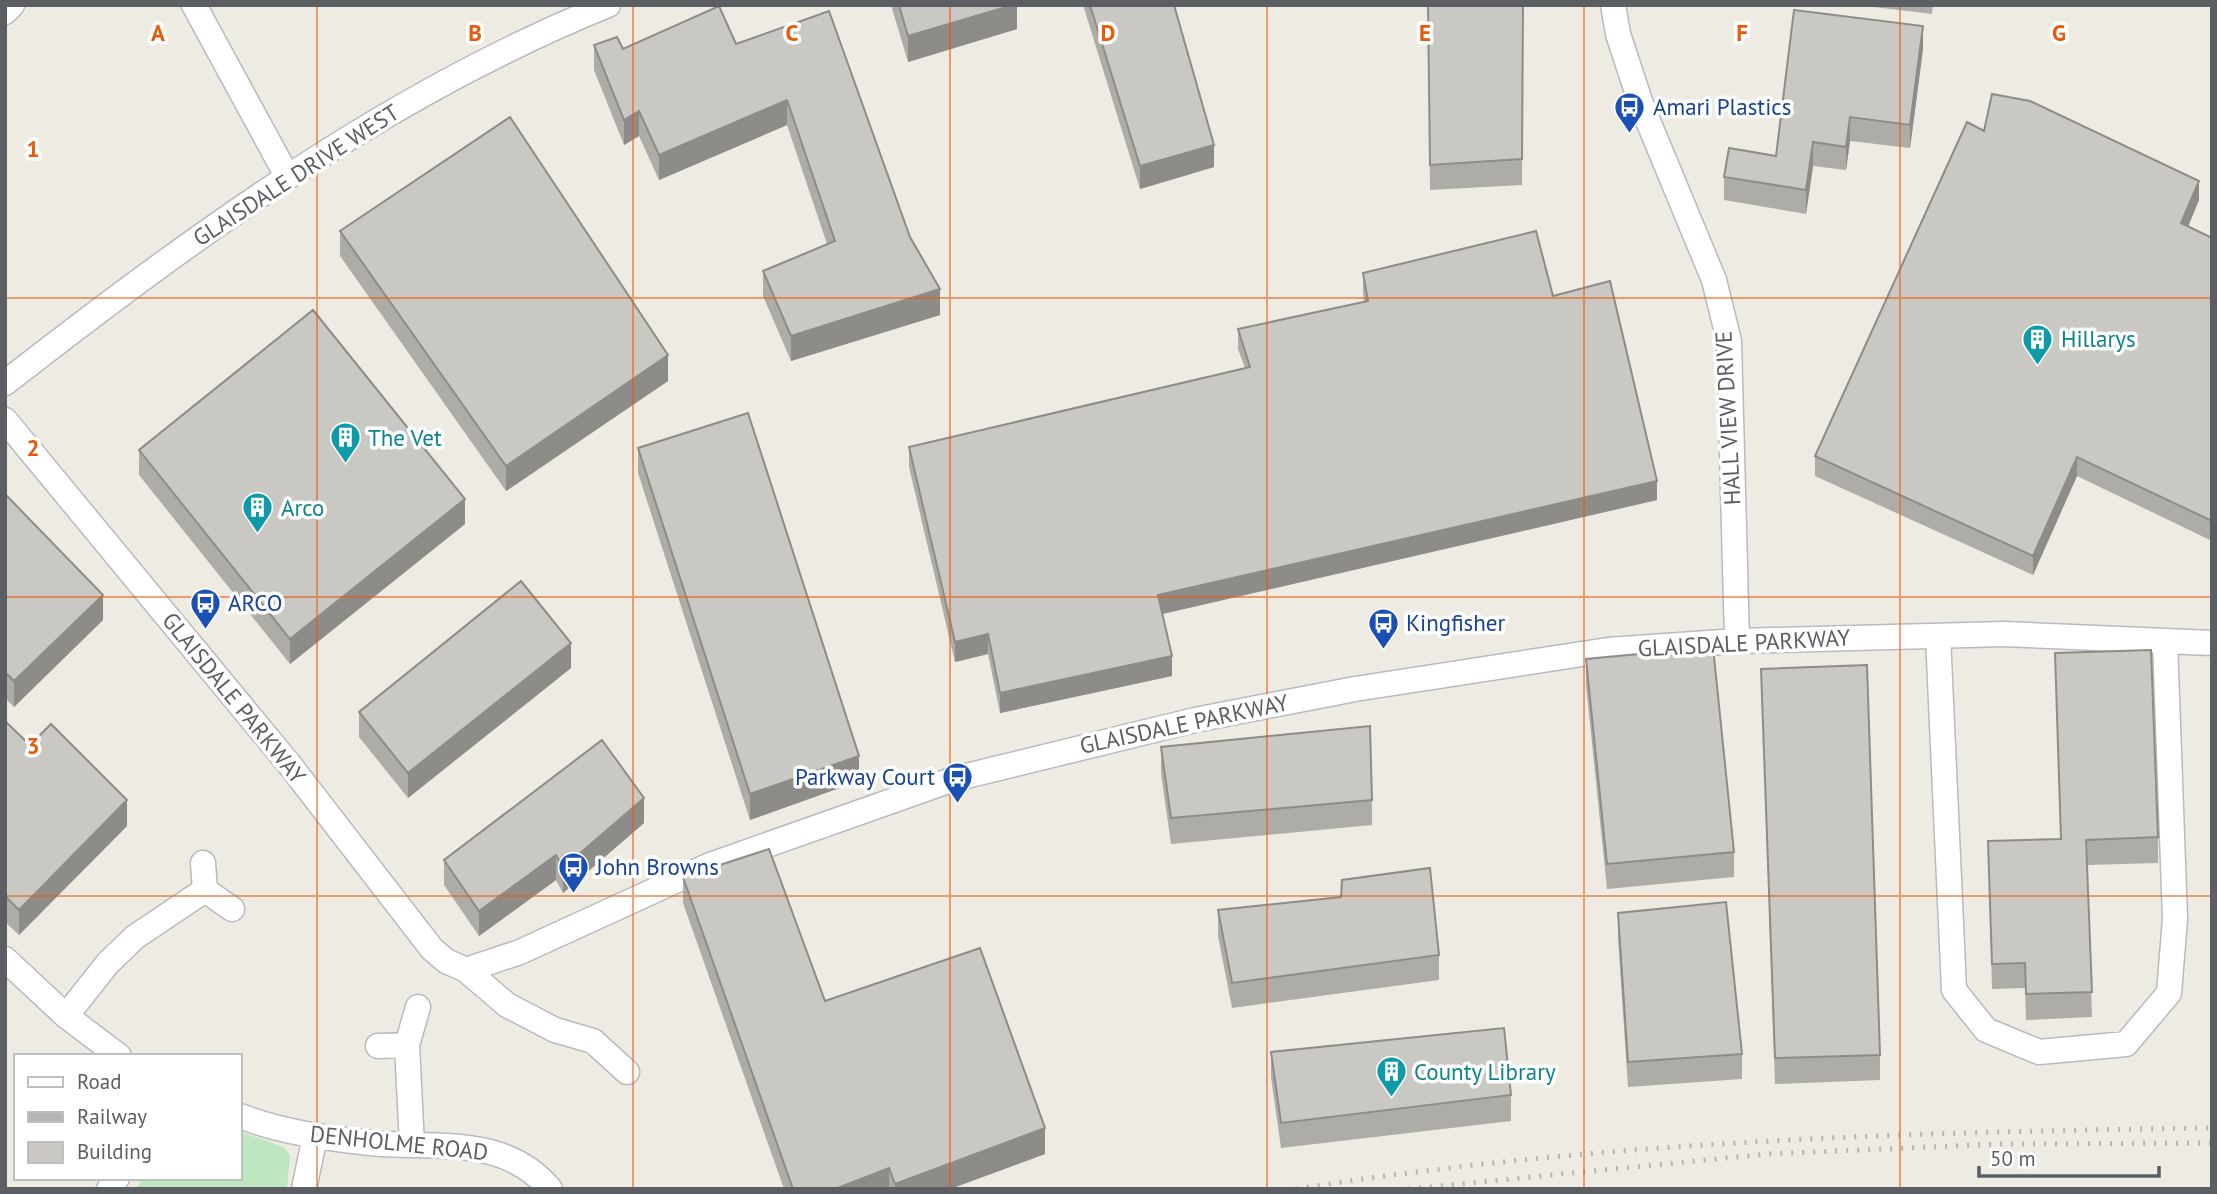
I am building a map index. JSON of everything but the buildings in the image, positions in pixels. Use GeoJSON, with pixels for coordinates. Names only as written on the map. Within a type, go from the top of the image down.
{"type":"FeatureCollection","features":[{"type":"Feature","properties":{"kind":"street"},"geometry":{"type":"LineString","coordinates":[[5,12],[12,5]]}},
{"type":"Feature","properties":{"kind":"street"},"geometry":{"type":"LineString","coordinates":[[194,5],[287,176]]}},
{"type":"Feature","properties":{"kind":"street","name":"GLAISDALE DRIVE WEST"},"geometry":{"type":"LineString","coordinates":[[5,383],[144,276],[287,176],[420,96],[547,30],[608,5]]}},
{"type":"Feature","properties":{"kind":"street","name":"HALL VIEW DRIVE"},"geometry":{"type":"LineString","coordinates":[[1613,5],[1618,34],[1641,104],[1714,280],[1728,341],[1737,640]]}},
{"type":"Feature","properties":{"kind":"street","name":"GLAISDALE PARKWAY"},"geometry":{"type":"LineString","coordinates":[[5,420],[289,764],[432,949],[446,961],[466,970],[507,1005],[555,1030],[593,1041],[627,1072]]}},
{"type":"Feature","properties":{"kind":"street","name":"GLAISDALE PARKWAY"},"geometry":{"type":"LineString","coordinates":[[466,970],[520,952],[710,865],[954,779],[1195,720],[1355,689],[1608,650],[1737,640],[2005,634],[2212,643]]}},
{"type":"Feature","properties":{"kind":"street"},"geometry":{"type":"LineString","coordinates":[[1938,636],[1954,990],[1986,1030],[2039,1052],[2126,1044],[2169,993],[2175,919],[2165,641]]}},
{"type":"Feature","properties":{"kind":"street"},"geometry":{"type":"LineString","coordinates":[[203,863],[205,890]]}},
{"type":"Feature","properties":{"kind":"street"},"geometry":{"type":"LineString","coordinates":[[205,890],[232,909]]}},
{"type":"Feature","properties":{"kind":"street"},"geometry":{"type":"LineString","coordinates":[[66,1016],[108,963],[135,937],[205,890]]}},
{"type":"Feature","properties":{"kind":"street"},"geometry":{"type":"LineString","coordinates":[[5,958],[66,1016],[117,1054]]}},
{"type":"Feature","properties":{"kind":"street"},"geometry":{"type":"LineString","coordinates":[[412,1145],[407,1045],[418,1007]]}},
{"type":"Feature","properties":{"kind":"street"},"geometry":{"type":"LineString","coordinates":[[378,1046],[407,1045]]}},
{"type":"Feature","properties":{"kind":"street","name":"DENHOLME ROAD"},"geometry":{"type":"LineString","coordinates":[[242,1117],[268,1126],[316,1136],[412,1145],[470,1146],[492,1151],[528,1169],[550,1189]]}},
{"type":"Feature","properties":{"kind":"street"},"geometry":{"type":"LineString","coordinates":[[304,1189],[316,1136]]}},
{"type":"Feature","properties":{"kind":"green space"},"geometry":{"type":"Polygon","coordinates":[[[242,1133],[285,1148],[290,1155],[287,1189],[135,1189],[142,1180],[242,1180],[242,1133]]]}},
{"type":"Feature","properties":{"kind":"railway"},"geometry":{"type":"LineString","coordinates":[[1296,1189],[1524,1160],[1753,1142],[1982,1132],[2212,1128]]}},
{"type":"Feature","properties":{"kind":"railway"},"geometry":{"type":"LineString","coordinates":[[1408,1189],[1767,1154],[2001,1144],[2212,1143]]}},
{"type":"Feature","properties":{"kind":"place","name":"Amari Plastics"},"geometry":{"type":"Point","coordinates":[1630,134]}},
{"type":"Feature","properties":{"kind":"place","name":"Hillarys"},"geometry":{"type":"Point","coordinates":[2038,366]}},
{"type":"Feature","properties":{"kind":"place","name":"The Vet"},"geometry":{"type":"Point","coordinates":[345,465]}},
{"type":"Feature","properties":{"kind":"place","name":"Arco"},"geometry":{"type":"Point","coordinates":[258,535]}},
{"type":"Feature","properties":{"kind":"place","name":"ARCO"},"geometry":{"type":"Point","coordinates":[205,630]}},
{"type":"Feature","properties":{"kind":"place","name":"Kingfisher"},"geometry":{"type":"Point","coordinates":[1383,650]}},
{"type":"Feature","properties":{"kind":"place","name":"Parkway Court"},"geometry":{"type":"Point","coordinates":[958,804]}},
{"type":"Feature","properties":{"kind":"place","name":"John Browns"},"geometry":{"type":"Point","coordinates":[573,894]}},
{"type":"Feature","properties":{"kind":"place","name":"County Library"},"geometry":{"type":"Point","coordinates":[1391,1099]}}]}
